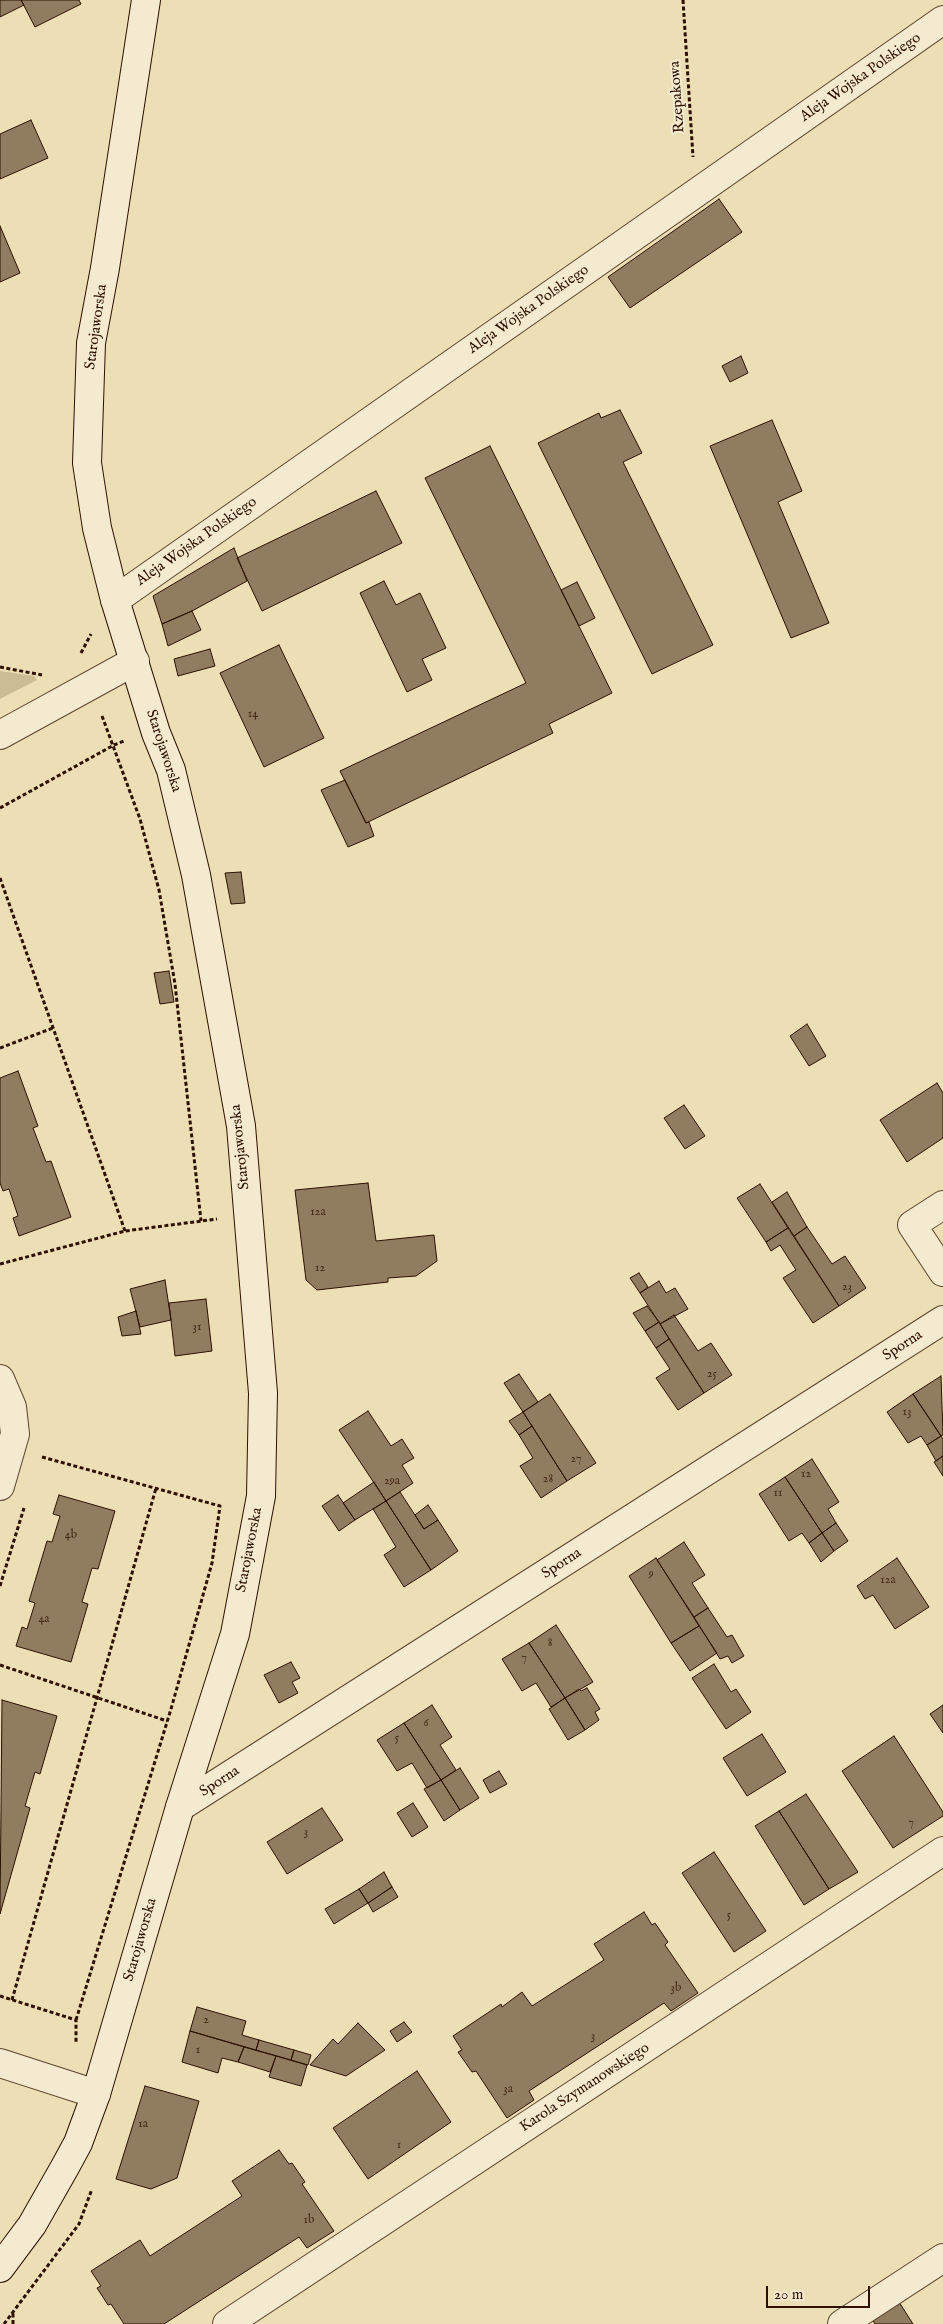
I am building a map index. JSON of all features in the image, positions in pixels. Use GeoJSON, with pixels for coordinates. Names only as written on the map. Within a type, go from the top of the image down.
{"type":"FeatureCollection","features":[{"type":"Feature","properties":{"kind":"street","name":"Starojaworska"},"geometry":{"type":"LineString","coordinates":[[0,2268],[32,2225],[78,2143],[85,2091],[180,1807],[235,1634],[261,1496],[263,1393],[241,1126],[196,875],[171,770],[156,733],[115,600],[97,528],[87,463],[91,343],[105,268],[146,0]]}},
{"type":"Feature","properties":{"kind":"street","name":"Aleja Wojska Polskiego"},"geometry":{"type":"LineString","coordinates":[[115,600],[943,20]]}},
{"type":"Feature","properties":{"kind":"street"},"geometry":{"type":"LineString","coordinates":[[0,735],[135,661]]}},
{"type":"Feature","properties":{"kind":"street"},"geometry":{"type":"LineString","coordinates":[[943,1205],[912,1225],[943,1272]]}},
{"type":"Feature","properties":{"kind":"street","name":"Sporna"},"geometry":{"type":"LineString","coordinates":[[180,1807],[943,1320]]}},
{"type":"Feature","properties":{"kind":"street"},"geometry":{"type":"LineString","coordinates":[[0,1379],[12,1407],[15,1434],[0,1486]]}},
{"type":"Feature","properties":{"kind":"street","name":"Karola Szymanowskiego"},"geometry":{"type":"LineString","coordinates":[[227,2324],[943,1851]]}},
{"type":"Feature","properties":{"kind":"street"},"geometry":{"type":"LineString","coordinates":[[0,2064],[85,2091]]}},
{"type":"Feature","properties":{"kind":"street"},"geometry":{"type":"LineString","coordinates":[[842,2324],[943,2258]]}},
{"type":"Feature","properties":{"kind":"path","name":"Rzepakowa"},"geometry":{"type":"LineString","coordinates":[[683,0],[694,168],[698,192]]}},
{"type":"Feature","properties":{"kind":"path"},"geometry":{"type":"LineString","coordinates":[[77,660],[93,630]]}},
{"type":"Feature","properties":{"kind":"path"},"geometry":{"type":"LineString","coordinates":[[0,667],[46,675]]}},
{"type":"Feature","properties":{"kind":"path"},"geometry":{"type":"LineString","coordinates":[[102,716],[114,744],[140,819],[159,890],[175,984],[202,1221]]}},
{"type":"Feature","properties":{"kind":"path"},"geometry":{"type":"LineString","coordinates":[[0,808],[114,744]]}},
{"type":"Feature","properties":{"kind":"path"},"geometry":{"type":"LineString","coordinates":[[0,878],[125,1231]]}},
{"type":"Feature","properties":{"kind":"path"},"geometry":{"type":"LineString","coordinates":[[0,1048],[53,1028]]}},
{"type":"Feature","properties":{"kind":"path"},"geometry":{"type":"LineString","coordinates":[[0,1264],[125,1231],[248,1215]]}},
{"type":"Feature","properties":{"kind":"path"},"geometry":{"type":"LineString","coordinates":[[40,1456],[220,1506],[212,1563],[167,1721],[76,2020],[85,2091]]}},
{"type":"Feature","properties":{"kind":"path"},"geometry":{"type":"LineString","coordinates":[[12,2000],[156,1488]]}},
{"type":"Feature","properties":{"kind":"path"},"geometry":{"type":"LineString","coordinates":[[0,1586],[25,1503]]}},
{"type":"Feature","properties":{"kind":"path"},"geometry":{"type":"LineString","coordinates":[[0,1664],[167,1721]]}},
{"type":"Feature","properties":{"kind":"path"},"geometry":{"type":"LineString","coordinates":[[0,1996],[76,2020]]}},
{"type":"Feature","properties":{"kind":"path"},"geometry":{"type":"LineString","coordinates":[[4,2324],[79,2224],[95,2180]]}},
{"type":"Feature","properties":{"kind":"path"},"geometry":{"type":"LineString","coordinates":[[13,2312],[13,2324]]}},
{"type":"Feature","properties":{"kind":"shaded area"},"geometry":{"type":"Polygon","coordinates":[[[0,671],[34,676],[37,680],[0,699],[0,671]]]}},
{"type":"Feature","properties":{"kind":"building"},"geometry":{"type":"Polygon","coordinates":[[[0,0],[21,0],[24,5],[0,17],[0,0]]]}},
{"type":"Feature","properties":{"kind":"building"},"geometry":{"type":"Polygon","coordinates":[[[21,0],[79,0],[81,4],[35,27],[21,0]]]}},
{"type":"Feature","properties":{"kind":"building"},"geometry":{"type":"Polygon","coordinates":[[[31,120],[48,158],[0,179],[0,134],[31,120]]]}},
{"type":"Feature","properties":{"kind":"building"},"geometry":{"type":"Polygon","coordinates":[[[719,199],[742,232],[630,308],[608,277],[719,199]]]}},
{"type":"Feature","properties":{"kind":"building"},"geometry":{"type":"Polygon","coordinates":[[[0,226],[20,273],[0,282],[0,226]]]}},
{"type":"Feature","properties":{"kind":"building"},"geometry":{"type":"Polygon","coordinates":[[[741,356],[748,373],[730,382],[722,366],[741,356]]]}},
{"type":"Feature","properties":{"kind":"building"},"geometry":{"type":"Polygon","coordinates":[[[620,410],[642,453],[623,462],[713,645],[652,674],[538,443],[599,413],[601,418],[620,410]]]}},
{"type":"Feature","properties":{"kind":"building"},"geometry":{"type":"Polygon","coordinates":[[[772,420],[802,491],[778,502],[829,623],[791,638],[710,446],[772,420]]]}},
{"type":"Feature","properties":{"kind":"building"},"geometry":{"type":"Polygon","coordinates":[[[490,446],[612,693],[549,724],[553,733],[366,823],[340,771],[526,683],[425,478],[490,446]]]}},
{"type":"Feature","properties":{"kind":"building"},"geometry":{"type":"Polygon","coordinates":[[[376,491],[402,543],[262,611],[237,558],[376,491]]]}},
{"type":"Feature","properties":{"kind":"building"},"geometry":{"type":"Polygon","coordinates":[[[234,548],[247,581],[192,611],[162,624],[153,596],[234,548]]]}},
{"type":"Feature","properties":{"kind":"building"},"geometry":{"type":"Polygon","coordinates":[[[384,581],[396,605],[420,593],[446,648],[422,659],[432,680],[407,692],[360,593],[384,581]]]}},
{"type":"Feature","properties":{"kind":"building"},"geometry":{"type":"Polygon","coordinates":[[[577,582],[595,618],[579,626],[561,590],[577,582]]]}},
{"type":"Feature","properties":{"kind":"building"},"geometry":{"type":"Polygon","coordinates":[[[192,611],[201,630],[168,646],[162,624],[192,611]]]}},
{"type":"Feature","properties":{"kind":"building"},"geometry":{"type":"Polygon","coordinates":[[[279,645],[324,738],[264,767],[220,673],[279,645]]]}},
{"type":"Feature","properties":{"kind":"building"},"geometry":{"type":"Polygon","coordinates":[[[210,649],[215,666],[178,676],[174,659],[210,649]]]}},
{"type":"Feature","properties":{"kind":"building"},"geometry":{"type":"Polygon","coordinates":[[[345,780],[366,823],[369,822],[374,836],[348,847],[321,790],[345,780]]]}},
{"type":"Feature","properties":{"kind":"building"},"geometry":{"type":"Polygon","coordinates":[[[241,872],[245,903],[231,904],[225,873],[241,872]]]}},
{"type":"Feature","properties":{"kind":"building"},"geometry":{"type":"Polygon","coordinates":[[[169,971],[174,1002],[160,1004],[154,973],[169,971]]]}},
{"type":"Feature","properties":{"kind":"building"},"geometry":{"type":"Polygon","coordinates":[[[807,1024],[826,1056],[809,1066],[790,1036],[807,1024]]]}},
{"type":"Feature","properties":{"kind":"building"},"geometry":{"type":"Polygon","coordinates":[[[18,1071],[38,1126],[33,1128],[46,1162],[51,1161],[71,1217],[19,1236],[13,1218],[18,1216],[9,1189],[3,1191],[0,1183],[0,1078],[18,1071]]]}},
{"type":"Feature","properties":{"kind":"building"},"geometry":{"type":"Polygon","coordinates":[[[937,1083],[943,1093],[943,1138],[907,1162],[880,1120],[937,1083]]]}},
{"type":"Feature","properties":{"kind":"building"},"geometry":{"type":"Polygon","coordinates":[[[684,1105],[705,1136],[685,1149],[664,1118],[684,1105]]]}},
{"type":"Feature","properties":{"kind":"building"},"geometry":{"type":"Polygon","coordinates":[[[368,1183],[376,1241],[434,1235],[437,1261],[416,1276],[388,1278],[388,1282],[317,1290],[306,1280],[295,1190],[368,1183]]]}},
{"type":"Feature","properties":{"kind":"building"},"geometry":{"type":"Polygon","coordinates":[[[760,1184],[788,1228],[766,1242],[737,1198],[760,1184]]]}},
{"type":"Feature","properties":{"kind":"building"},"geometry":{"type":"Polygon","coordinates":[[[787,1192],[807,1227],[794,1236],[772,1202],[787,1192]]]}},
{"type":"Feature","properties":{"kind":"building"},"geometry":{"type":"Polygon","coordinates":[[[807,1227],[832,1264],[845,1256],[866,1288],[839,1306],[794,1236],[807,1227]]]}},
{"type":"Feature","properties":{"kind":"building"},"geometry":{"type":"Polygon","coordinates":[[[788,1228],[839,1306],[813,1323],[783,1278],[796,1270],[780,1245],[771,1251],[766,1242],[788,1228]]]}},
{"type":"Feature","properties":{"kind":"building"},"geometry":{"type":"Polygon","coordinates":[[[639,1273],[648,1287],[640,1293],[630,1278],[639,1273]]]}},
{"type":"Feature","properties":{"kind":"building"},"geometry":{"type":"Polygon","coordinates":[[[165,1280],[171,1320],[140,1327],[130,1289],[165,1280]]]}},
{"type":"Feature","properties":{"kind":"building"},"geometry":{"type":"Polygon","coordinates":[[[659,1281],[666,1293],[675,1288],[688,1309],[660,1324],[640,1293],[659,1281]]]}},
{"type":"Feature","properties":{"kind":"building"},"geometry":{"type":"Polygon","coordinates":[[[206,1299],[212,1351],[175,1356],[169,1303],[206,1299]]]}},
{"type":"Feature","properties":{"kind":"building"},"geometry":{"type":"Polygon","coordinates":[[[647,1306],[659,1322],[645,1331],[633,1313],[647,1306]]]}},
{"type":"Feature","properties":{"kind":"building"},"geometry":{"type":"Polygon","coordinates":[[[136,1311],[141,1334],[122,1336],[118,1317],[136,1311]]]}},
{"type":"Feature","properties":{"kind":"building"},"geometry":{"type":"Polygon","coordinates":[[[674,1315],[698,1351],[711,1343],[732,1375],[704,1393],[660,1324],[674,1315]]]}},
{"type":"Feature","properties":{"kind":"building"},"geometry":{"type":"Polygon","coordinates":[[[659,1322],[669,1339],[656,1348],[645,1331],[659,1322]]]}},
{"type":"Feature","properties":{"kind":"building"},"geometry":{"type":"Polygon","coordinates":[[[669,1339],[704,1393],[678,1410],[656,1378],[670,1369],[656,1348],[669,1339]]]}},
{"type":"Feature","properties":{"kind":"building"},"geometry":{"type":"Polygon","coordinates":[[[519,1374],[538,1402],[523,1412],[504,1383],[519,1374]]]}},
{"type":"Feature","properties":{"kind":"building"},"geometry":{"type":"Polygon","coordinates":[[[941,1376],[943,1435],[941,1436],[913,1394],[941,1376]]]}},
{"type":"Feature","properties":{"kind":"building"},"geometry":{"type":"Polygon","coordinates":[[[550,1394],[596,1463],[567,1481],[523,1412],[550,1394]]]}},
{"type":"Feature","properties":{"kind":"building"},"geometry":{"type":"Polygon","coordinates":[[[913,1394],[941,1436],[927,1445],[921,1436],[908,1443],[887,1412],[913,1394]]]}},
{"type":"Feature","properties":{"kind":"building"},"geometry":{"type":"Polygon","coordinates":[[[368,1411],[391,1446],[402,1439],[414,1458],[402,1465],[413,1483],[386,1501],[339,1430],[368,1411]]]}},
{"type":"Feature","properties":{"kind":"building"},"geometry":{"type":"Polygon","coordinates":[[[523,1412],[532,1426],[519,1435],[509,1421],[523,1412]]]}},
{"type":"Feature","properties":{"kind":"building"},"geometry":{"type":"Polygon","coordinates":[[[532,1426],[567,1481],[541,1498],[520,1466],[533,1458],[519,1435],[532,1426]]]}},
{"type":"Feature","properties":{"kind":"building"},"geometry":{"type":"Polygon","coordinates":[[[941,1436],[943,1439],[943,1456],[936,1461],[927,1445],[941,1436]]]}},
{"type":"Feature","properties":{"kind":"building"},"geometry":{"type":"Polygon","coordinates":[[[943,1456],[943,1476],[934,1462],[943,1456]]]}},
{"type":"Feature","properties":{"kind":"building"},"geometry":{"type":"Polygon","coordinates":[[[812,1459],[839,1502],[828,1509],[836,1523],[822,1533],[785,1477],[812,1459]]]}},
{"type":"Feature","properties":{"kind":"building"},"geometry":{"type":"Polygon","coordinates":[[[785,1477],[822,1533],[809,1543],[802,1533],[789,1541],[759,1494],[785,1477]]]}},
{"type":"Feature","properties":{"kind":"building"},"geometry":{"type":"Polygon","coordinates":[[[374,1482],[386,1501],[355,1520],[343,1503],[374,1482]]]}},
{"type":"Feature","properties":{"kind":"building"},"geometry":{"type":"Polygon","coordinates":[[[400,1492],[424,1529],[438,1520],[458,1551],[431,1570],[386,1501],[400,1492]]]}},
{"type":"Feature","properties":{"kind":"building"},"geometry":{"type":"Polygon","coordinates":[[[59,1495],[115,1511],[98,1569],[92,1568],[82,1602],[88,1604],[71,1662],[16,1646],[22,1627],[27,1629],[35,1603],[29,1601],[47,1541],[52,1542],[60,1516],[53,1514],[59,1495]]]}},
{"type":"Feature","properties":{"kind":"building"},"geometry":{"type":"Polygon","coordinates":[[[338,1495],[355,1520],[339,1531],[322,1506],[338,1495]]]}},
{"type":"Feature","properties":{"kind":"building"},"geometry":{"type":"Polygon","coordinates":[[[386,1501],[431,1570],[404,1587],[384,1555],[396,1547],[373,1509],[386,1501]]]}},
{"type":"Feature","properties":{"kind":"building"},"geometry":{"type":"Polygon","coordinates":[[[428,1505],[438,1520],[424,1529],[415,1515],[428,1505]]]}},
{"type":"Feature","properties":{"kind":"building"},"geometry":{"type":"Polygon","coordinates":[[[836,1523],[848,1541],[834,1551],[822,1533],[836,1523]]]}},
{"type":"Feature","properties":{"kind":"building"},"geometry":{"type":"Polygon","coordinates":[[[822,1533],[834,1551],[821,1562],[809,1543],[822,1533]]]}},
{"type":"Feature","properties":{"kind":"building"},"geometry":{"type":"Polygon","coordinates":[[[684,1542],[705,1575],[692,1583],[708,1608],[694,1617],[657,1560],[684,1542]]]}},
{"type":"Feature","properties":{"kind":"building"},"geometry":{"type":"Polygon","coordinates":[[[656,1558],[699,1626],[671,1643],[629,1576],[656,1558]]]}},
{"type":"Feature","properties":{"kind":"building"},"geometry":{"type":"Polygon","coordinates":[[[897,1558],[929,1607],[895,1629],[873,1595],[865,1599],[857,1586],[897,1558]]]}},
{"type":"Feature","properties":{"kind":"building"},"geometry":{"type":"Polygon","coordinates":[[[708,1608],[727,1637],[732,1635],[744,1656],[732,1663],[728,1656],[720,1659],[694,1617],[708,1608]]]}},
{"type":"Feature","properties":{"kind":"building"},"geometry":{"type":"Polygon","coordinates":[[[556,1625],[593,1682],[565,1698],[529,1643],[556,1625]]]}},
{"type":"Feature","properties":{"kind":"building"},"geometry":{"type":"Polygon","coordinates":[[[699,1626],[717,1653],[690,1671],[671,1643],[699,1626]]]}},
{"type":"Feature","properties":{"kind":"building"},"geometry":{"type":"Polygon","coordinates":[[[529,1643],[565,1698],[551,1707],[536,1683],[522,1691],[502,1659],[529,1643]]]}},
{"type":"Feature","properties":{"kind":"building"},"geometry":{"type":"Polygon","coordinates":[[[291,1662],[300,1678],[292,1682],[298,1693],[279,1703],[264,1675],[291,1662]]]}},
{"type":"Feature","properties":{"kind":"building"},"geometry":{"type":"Polygon","coordinates":[[[714,1664],[731,1692],[736,1689],[751,1712],[726,1729],[692,1678],[714,1664]]]}},
{"type":"Feature","properties":{"kind":"building"},"geometry":{"type":"Polygon","coordinates":[[[587,1688],[600,1709],[595,1712],[599,1720],[585,1730],[565,1698],[579,1689],[581,1691],[587,1688]]]}},
{"type":"Feature","properties":{"kind":"building"},"geometry":{"type":"Polygon","coordinates":[[[565,1698],[585,1730],[568,1740],[549,1709],[565,1698]]]}},
{"type":"Feature","properties":{"kind":"building"},"geometry":{"type":"Polygon","coordinates":[[[2,1700],[57,1716],[40,1774],[35,1772],[25,1806],[30,1808],[0,1914],[2,1700]]]}},
{"type":"Feature","properties":{"kind":"building"},"geometry":{"type":"Polygon","coordinates":[[[432,1705],[452,1737],[440,1745],[456,1770],[441,1780],[404,1723],[432,1705]]]}},
{"type":"Feature","properties":{"kind":"building"},"geometry":{"type":"Polygon","coordinates":[[[943,1705],[943,1733],[930,1714],[943,1705]]]}},
{"type":"Feature","properties":{"kind":"building"},"geometry":{"type":"Polygon","coordinates":[[[404,1723],[441,1780],[427,1788],[412,1763],[397,1771],[377,1740],[404,1723]]]}},
{"type":"Feature","properties":{"kind":"building"},"geometry":{"type":"Polygon","coordinates":[[[762,1734],[786,1772],[747,1796],[723,1758],[762,1734]]]}},
{"type":"Feature","properties":{"kind":"building"},"geometry":{"type":"Polygon","coordinates":[[[894,1736],[943,1812],[943,1816],[893,1848],[842,1771],[894,1736]]]}},
{"type":"Feature","properties":{"kind":"building"},"geometry":{"type":"Polygon","coordinates":[[[460,1768],[479,1798],[460,1810],[441,1780],[460,1768]]]}},
{"type":"Feature","properties":{"kind":"building"},"geometry":{"type":"Polygon","coordinates":[[[499,1771],[507,1784],[490,1793],[483,1780],[499,1771]]]}},
{"type":"Feature","properties":{"kind":"building"},"geometry":{"type":"Polygon","coordinates":[[[441,1780],[460,1810],[444,1821],[424,1789],[441,1780]]]}},
{"type":"Feature","properties":{"kind":"building"},"geometry":{"type":"Polygon","coordinates":[[[806,1794],[858,1872],[829,1889],[779,1811],[806,1794]]]}},
{"type":"Feature","properties":{"kind":"building"},"geometry":{"type":"Polygon","coordinates":[[[413,1803],[428,1827],[412,1837],[397,1813],[413,1803]]]}},
{"type":"Feature","properties":{"kind":"building"},"geometry":{"type":"Polygon","coordinates":[[[322,1808],[343,1840],[287,1874],[267,1842],[322,1808]]]}},
{"type":"Feature","properties":{"kind":"building"},"geometry":{"type":"Polygon","coordinates":[[[779,1811],[829,1889],[804,1905],[755,1826],[779,1811]]]}},
{"type":"Feature","properties":{"kind":"building"},"geometry":{"type":"Polygon","coordinates":[[[714,1852],[766,1931],[734,1952],[682,1873],[714,1852]]]}},
{"type":"Feature","properties":{"kind":"building"},"geometry":{"type":"Polygon","coordinates":[[[384,1872],[392,1887],[368,1903],[359,1889],[384,1872]]]}},
{"type":"Feature","properties":{"kind":"building"},"geometry":{"type":"Polygon","coordinates":[[[392,1887],[398,1897],[373,1912],[368,1903],[392,1887]]]}},
{"type":"Feature","properties":{"kind":"building"},"geometry":{"type":"Polygon","coordinates":[[[359,1889],[368,1903],[334,1924],[325,1909],[359,1889]]]}},
{"type":"Feature","properties":{"kind":"building"},"geometry":{"type":"Polygon","coordinates":[[[644,1912],[652,1925],[655,1923],[668,1942],[665,1945],[698,1993],[671,2011],[664,2003],[529,2091],[534,2100],[507,2118],[476,2071],[472,2072],[458,2052],[462,2050],[453,2036],[501,2004],[502,2007],[522,1992],[532,2006],[604,1960],[594,1944],[644,1912]]]}},
{"type":"Feature","properties":{"kind":"building"},"geometry":{"type":"Polygon","coordinates":[[[197,2007],[246,2021],[242,2035],[259,2040],[256,2050],[190,2031],[197,2007]]]}},
{"type":"Feature","properties":{"kind":"building"},"geometry":{"type":"Polygon","coordinates":[[[404,2022],[412,2032],[397,2042],[390,2031],[404,2022]]]}},
{"type":"Feature","properties":{"kind":"building"},"geometry":{"type":"Polygon","coordinates":[[[358,2023],[385,2050],[346,2076],[310,2065],[333,2039],[338,2044],[358,2023]]]}},
{"type":"Feature","properties":{"kind":"building"},"geometry":{"type":"Polygon","coordinates":[[[190,2031],[244,2047],[238,2062],[222,2058],[218,2073],[182,2062],[190,2031]]]}},
{"type":"Feature","properties":{"kind":"building"},"geometry":{"type":"Polygon","coordinates":[[[259,2040],[294,2050],[291,2060],[256,2050],[259,2040]]]}},
{"type":"Feature","properties":{"kind":"building"},"geometry":{"type":"Polygon","coordinates":[[[244,2047],[276,2056],[270,2072],[238,2062],[244,2047]]]}},
{"type":"Feature","properties":{"kind":"building"},"geometry":{"type":"Polygon","coordinates":[[[294,2050],[311,2055],[308,2065],[291,2060],[294,2050]]]}},
{"type":"Feature","properties":{"kind":"building"},"geometry":{"type":"Polygon","coordinates":[[[276,2056],[307,2065],[301,2086],[269,2077],[276,2056]]]}},
{"type":"Feature","properties":{"kind":"building"},"geometry":{"type":"Polygon","coordinates":[[[417,2071],[451,2122],[368,2179],[333,2128],[417,2071]]]}},
{"type":"Feature","properties":{"kind":"building"},"geometry":{"type":"Polygon","coordinates":[[[145,2086],[199,2101],[177,2178],[151,2189],[116,2179],[145,2086]]]}},
{"type":"Feature","properties":{"kind":"building"},"geometry":{"type":"Polygon","coordinates":[[[279,2150],[289,2164],[292,2163],[305,2182],[302,2184],[334,2231],[307,2248],[299,2237],[164,2324],[124,2324],[111,2304],[108,2305],[97,2288],[101,2286],[91,2271],[140,2240],[150,2256],[242,2196],[232,2181],[279,2150]]]}},
{"type":"Feature","properties":{"kind":"building"},"geometry":{"type":"Polygon","coordinates":[[[899,2302],[913,2324],[875,2324],[872,2319],[899,2302]]]}}]}
